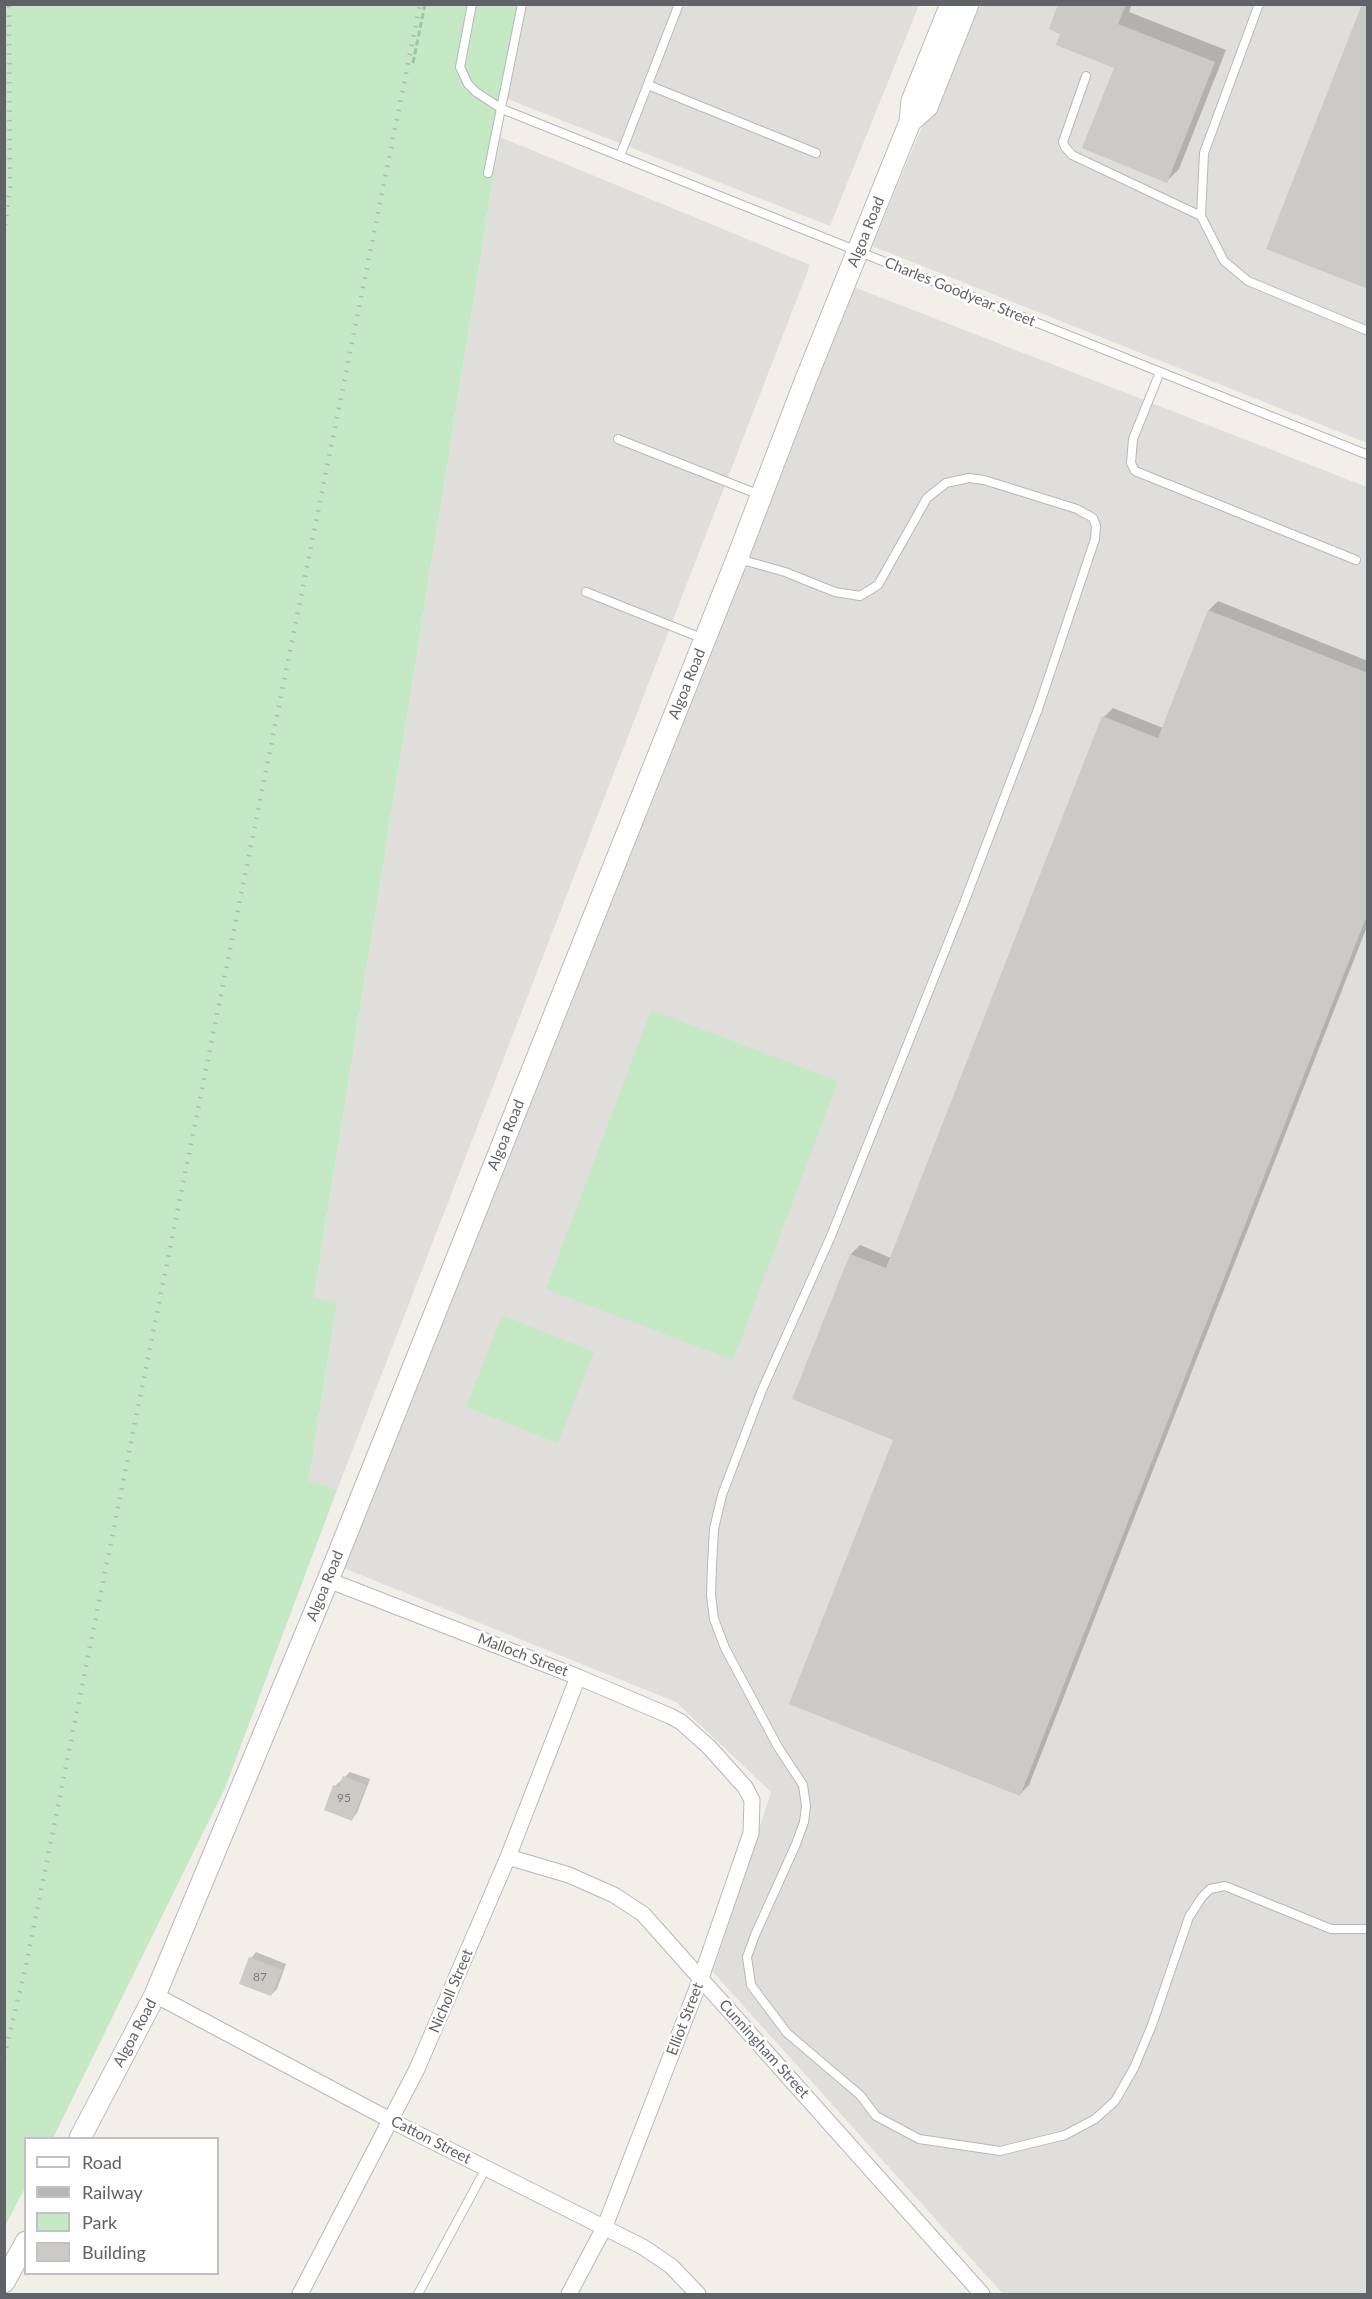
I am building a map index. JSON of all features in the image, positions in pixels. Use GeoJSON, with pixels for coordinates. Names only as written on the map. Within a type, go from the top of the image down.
{"type":"FeatureCollection","features":[{"type":"Feature","properties":{"kind":"street","name":"Algoa Road"},"geometry":{"type":"LineString","coordinates":[[81,2137],[155,1995],[328,1580],[738,559],[806,379],[910,122],[912,101],[951,4]]}},
{"type":"Feature","properties":{"kind":"street","name":"Algoa Road"},"geometry":{"type":"LineString","coordinates":[[910,122],[927,107],[968,4]]}},
{"type":"Feature","properties":{"kind":"street","name":"Malloch Street"},"geometry":{"type":"LineString","coordinates":[[328,1580],[578,1677],[681,1722],[709,1747]]}},
{"type":"Feature","properties":{"kind":"street","name":"Nicholl Street"},"geometry":{"type":"LineString","coordinates":[[300,2295],[392,2121],[508,1857],[578,1677]]}},
{"type":"Feature","properties":{"kind":"street","name":"Elliot Street"},"geometry":{"type":"LineString","coordinates":[[569,2295],[605,2226],[700,1978],[751,1833],[754,1813],[752,1800],[745,1787],[709,1747]]}},
{"type":"Feature","properties":{"kind":"street","name":"Cunningham Street"},"geometry":{"type":"LineString","coordinates":[[508,1857],[569,1875],[626,1900],[643,1914],[982,2295]]}},
{"type":"Feature","properties":{"kind":"street","name":"Catton Street"},"geometry":{"type":"LineString","coordinates":[[155,1995],[392,2121],[605,2226],[660,2257],[698,2295]]}},
{"type":"Feature","properties":{"kind":"street"},"geometry":{"type":"LineString","coordinates":[[4,2282],[24,2246]]}},
{"type":"Feature","properties":{"kind":"lane","name":"Charles Goodyear Street"},"geometry":{"type":"LineString","coordinates":[[472,4],[460,67],[468,84],[502,109],[1368,455]]}},
{"type":"Feature","properties":{"kind":"lane"},"geometry":{"type":"LineString","coordinates":[[488,173],[522,4]]}},
{"type":"Feature","properties":{"kind":"lane"},"geometry":{"type":"LineString","coordinates":[[621,156],[679,4]]}},
{"type":"Feature","properties":{"kind":"lane"},"geometry":{"type":"LineString","coordinates":[[1259,4],[1204,153],[1201,216],[1224,261],[1248,282],[1368,331]]}},
{"type":"Feature","properties":{"kind":"lane"},"geometry":{"type":"LineString","coordinates":[[1086,76],[1063,142],[1065,147],[1072,155],[1201,216]]}},
{"type":"Feature","properties":{"kind":"lane"},"geometry":{"type":"LineString","coordinates":[[648,85],[816,153]]}},
{"type":"Feature","properties":{"kind":"lane"},"geometry":{"type":"LineString","coordinates":[[1160,372],[1133,439],[1131,462],[1135,471],[1356,560]]}},
{"type":"Feature","properties":{"kind":"lane"},"geometry":{"type":"LineString","coordinates":[[618,439],[761,496]]}},
{"type":"Feature","properties":{"kind":"lane"},"geometry":{"type":"LineString","coordinates":[[738,559],[785,572],[850,596],[870,592],[878,585],[927,498],[956,479],[984,480],[1077,509],[1093,518],[1096,526],[1095,539],[1038,709],[968,892],[831,1236],[762,1389],[722,1495],[714,1529],[711,1595],[714,1619],[725,1648],[778,1747],[803,1785],[806,1806],[804,1822],[796,1844],[747,1958],[752,1985],[787,2033],[860,2095],[876,2116],[919,2139],[1000,2151],[1065,2135],[1095,2119],[1115,2101],[1134,2068],[1152,2025],[1189,1917],[1210,1889],[1225,1886],[1331,1929],[1368,1929]]}},
{"type":"Feature","properties":{"kind":"lane"},"geometry":{"type":"LineString","coordinates":[[586,592],[705,640]]}},
{"type":"Feature","properties":{"kind":"lane"},"geometry":{"type":"LineString","coordinates":[[418,2295],[486,2168]]}},
{"type":"Feature","properties":{"kind":"path"},"geometry":{"type":"LineString","coordinates":[[413,63],[425,4]]}},
{"type":"Feature","properties":{"kind":"shaded area"},"geometry":{"type":"Polygon","coordinates":[[[519,5],[919,5],[830,226],[500,96],[519,5]]]}},
{"type":"Feature","properties":{"kind":"shaded area"},"geometry":{"type":"Polygon","coordinates":[[[973,5],[1367,5],[1367,443],[872,246],[973,5]]]}},
{"type":"Feature","properties":{"kind":"shaded area"},"geometry":{"type":"Polygon","coordinates":[[[500,137],[810,265],[337,1490],[309,1482],[337,1302],[314,1299],[500,137]]]}},
{"type":"Feature","properties":{"kind":"shaded area"},"geometry":{"type":"Polygon","coordinates":[[[854,287],[1367,487],[1367,2294],[1003,2294],[713,1972],[771,1792],[676,1702],[341,1567],[854,287]]]}},
{"type":"Feature","properties":{"kind":"green space"},"geometry":{"type":"Polygon","coordinates":[[[5,5],[521,5],[314,1298],[337,1302],[309,1481],[337,1490],[225,1788],[53,2137],[24,2137],[24,2190],[5,2226],[5,5]]]}},
{"type":"Feature","properties":{"kind":"green space"},"geometry":{"type":"Polygon","coordinates":[[[651,1010],[838,1081],[733,1360],[546,1289],[651,1010]]]}},
{"type":"Feature","properties":{"kind":"green space"},"geometry":{"type":"Polygon","coordinates":[[[502,1315],[594,1352],[558,1443],[466,1407],[502,1315]]]}},
{"type":"Feature","properties":{"kind":"building"},"geometry":{"type":"Polygon","coordinates":[[[1058,4],[1126,4],[1118,24],[1215,62],[1167,183],[1082,148],[1114,68],[1056,45],[1060,34],[1049,29],[1058,4]]]}},
{"type":"Feature","properties":{"kind":"building"},"geometry":{"type":"Polygon","coordinates":[[[1362,4],[1368,4],[1368,289],[1266,249],[1362,4]]]}},
{"type":"Feature","properties":{"kind":"building"},"geometry":{"type":"Polygon","coordinates":[[[1208,610],[1368,673],[1368,913],[1020,1796],[789,1704],[893,1440],[792,1399],[850,1254],[886,1268],[1102,716],[1158,738],[1208,610]]]}},
{"type":"Feature","properties":{"kind":"building"},"geometry":{"type":"Polygon","coordinates":[[[343,1776],[366,1785],[352,1821],[324,1810],[333,1785],[339,1787],[343,1776]]]}},
{"type":"Feature","properties":{"kind":"building"},"geometry":{"type":"Polygon","coordinates":[[[249,1957],[282,1970],[271,1996],[239,1984],[249,1957]]]}},
{"type":"Feature","properties":{"kind":"railway"},"geometry":{"type":"LineString","coordinates":[[4,235],[10,187],[9,4]]}},
{"type":"Feature","properties":{"kind":"railway"},"geometry":{"type":"LineString","coordinates":[[4,2057],[25,1970],[420,4]]}}]}
